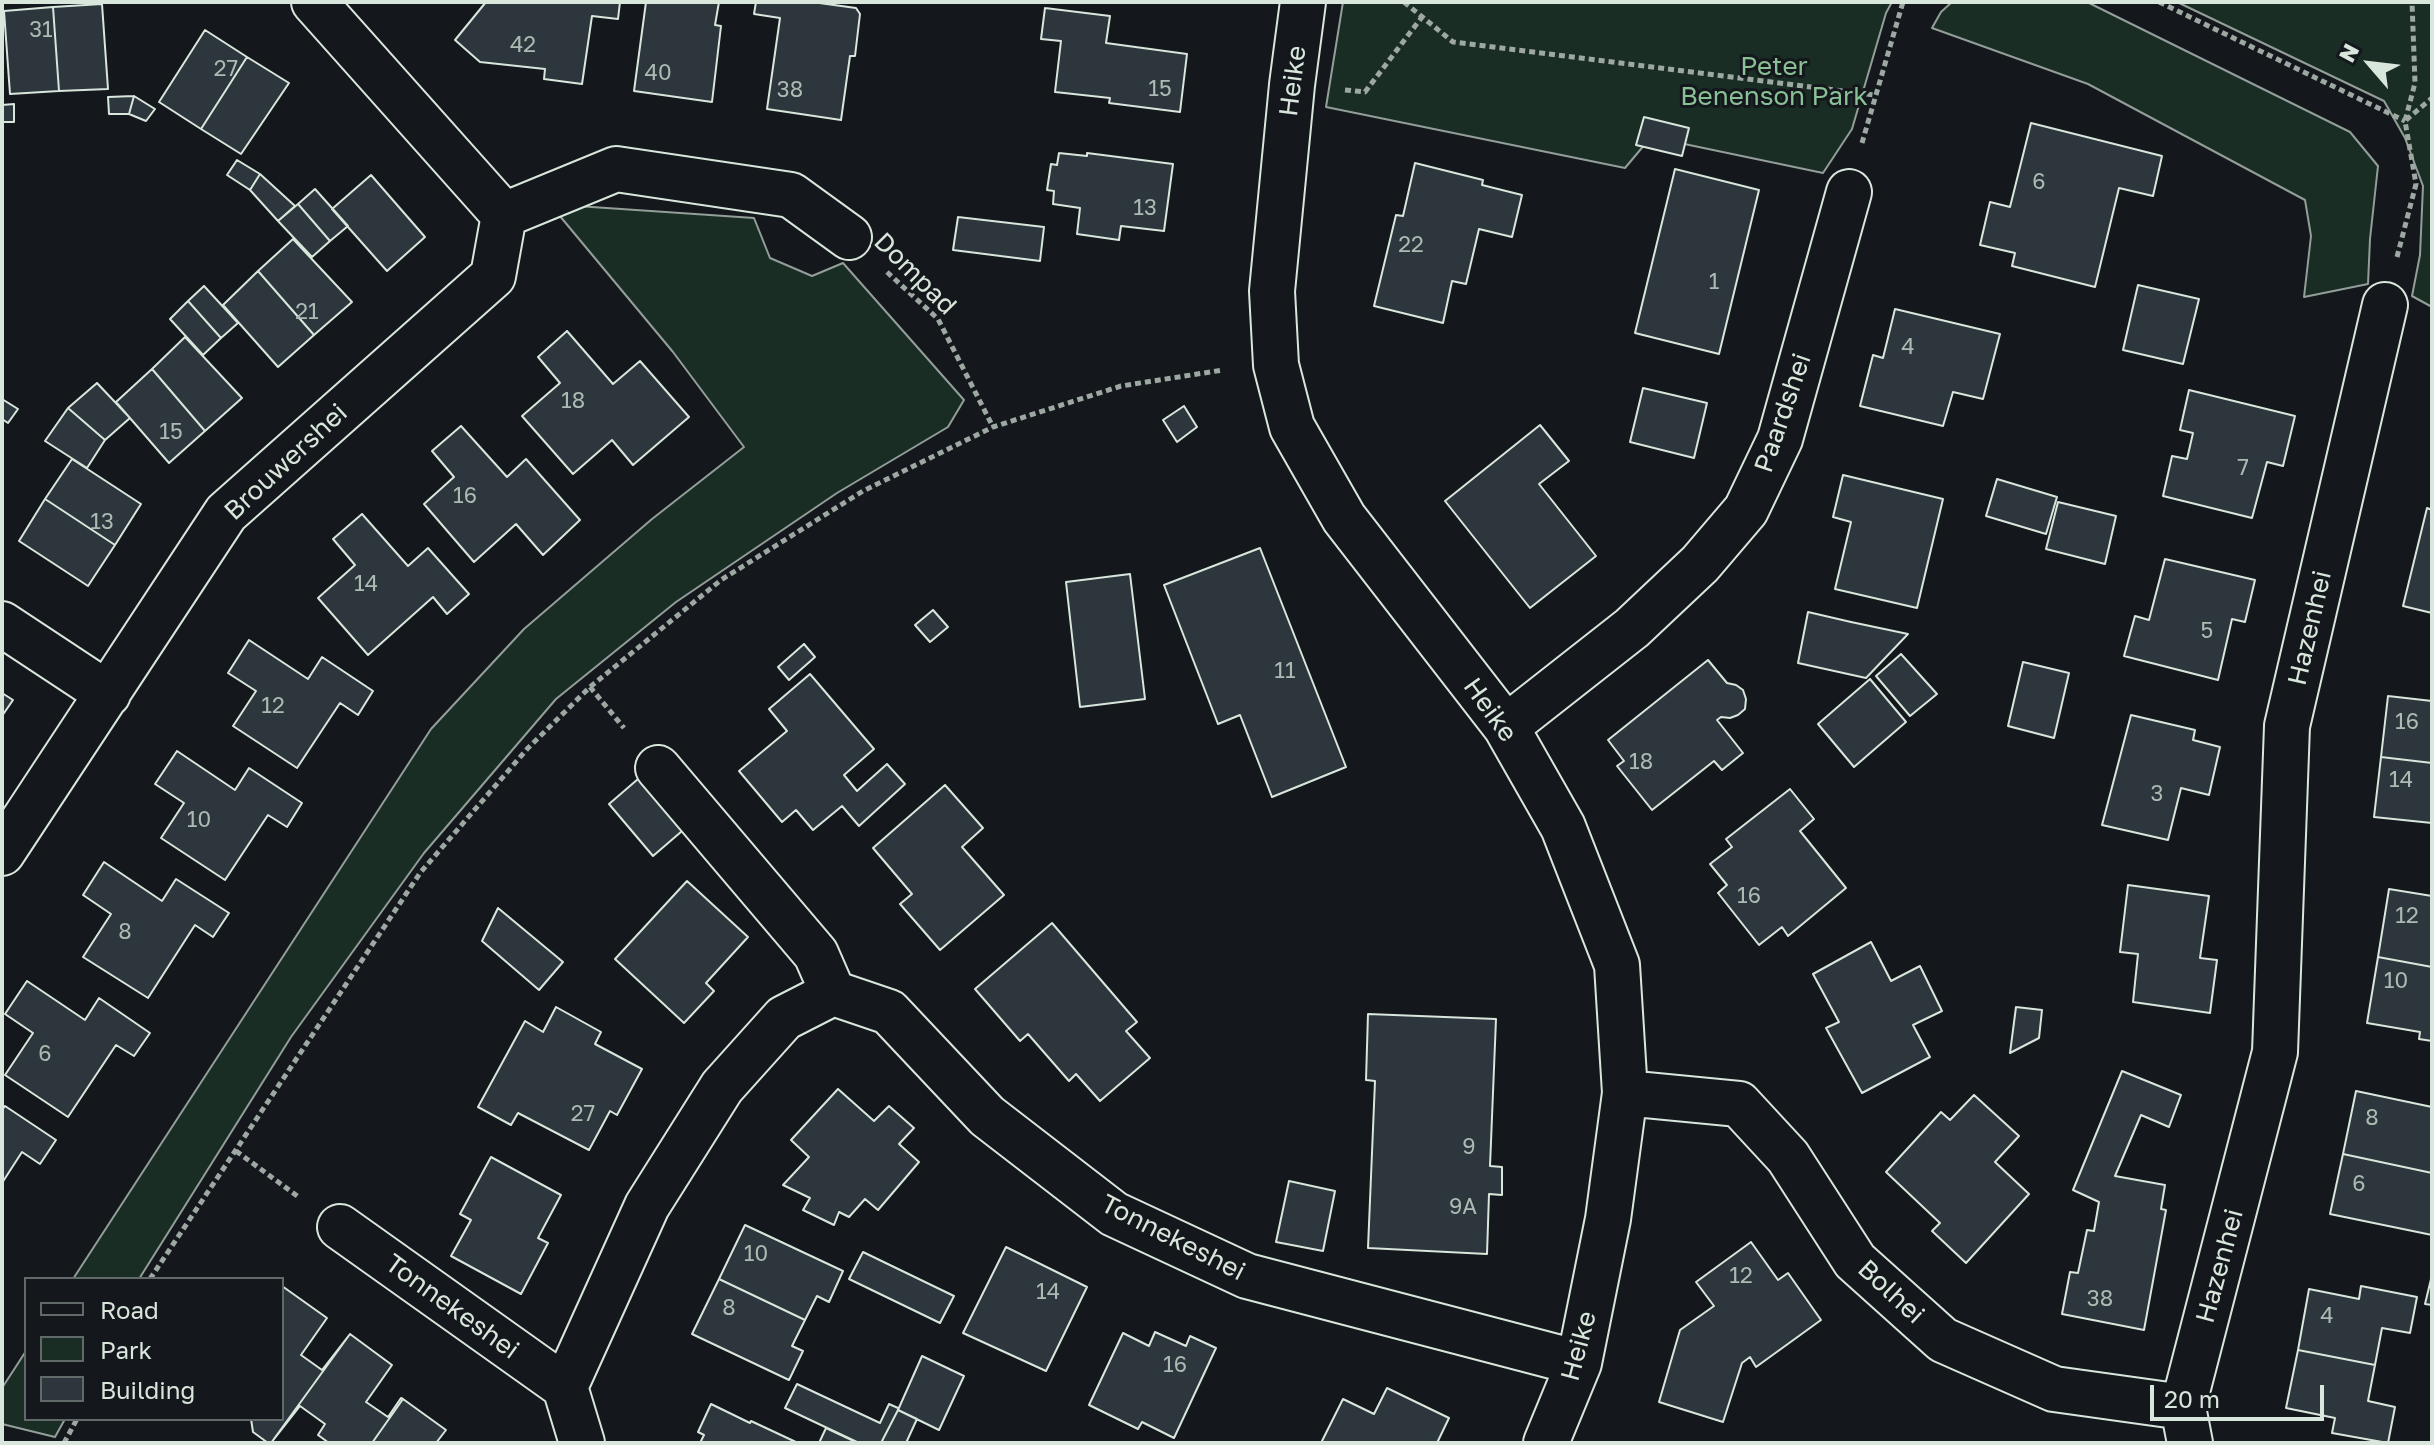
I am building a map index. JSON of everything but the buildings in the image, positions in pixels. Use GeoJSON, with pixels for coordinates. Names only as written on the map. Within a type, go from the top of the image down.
{"type":"FeatureCollection","features":[{"type":"Feature","properties":{"kind":"street"},"geometry":{"type":"LineString","coordinates":[[314,2],[504,215],[616,169],[791,195],[849,237]]}},
{"type":"Feature","properties":{"kind":"street","name":"Heike"},"geometry":{"type":"LineString","coordinates":[[1303,2],[1272,291],[1276,365],[1292,427],[1344,518],[1506,727],[1563,827],[1617,965],[1625,1093],[1608,1219],[1579,1363],[1546,1443]]}},
{"type":"Feature","properties":{"kind":"street","name":"Paardshei"},"geometry":{"type":"LineString","coordinates":[[1506,727],[1632,628],[1700,564],[1746,510],[1780,439],[1849,192]]}},
{"type":"Feature","properties":{"kind":"street","name":"Brouwershei"},"geometry":{"type":"LineString","coordinates":[[2,853],[226,513],[493,276],[504,215]]}},
{"type":"Feature","properties":{"kind":"street","name":"Hazenhei"},"geometry":{"type":"LineString","coordinates":[[2186,1425],[2275,1052],[2287,726],[2385,305]]}},
{"type":"Feature","properties":{"kind":"street"},"geometry":{"type":"LineString","coordinates":[[2,624],[108,694]]}},
{"type":"Feature","properties":{"kind":"street"},"geometry":{"type":"LineString","coordinates":[[582,1443],[565,1387],[647,1206],[722,1087],[784,1018],[833,993],[816,954],[658,768]]}},
{"type":"Feature","properties":{"kind":"street","name":"Tonnekeshei"},"geometry":{"type":"LineString","coordinates":[[833,993],[889,1012],[987,1116],[1114,1214],[1247,1276],[1579,1363]]}},
{"type":"Feature","properties":{"kind":"street","name":"Bolhei"},"geometry":{"type":"LineString","coordinates":[[1625,1093],[1739,1104],[1788,1157],[1855,1261],[1943,1340],[2054,1389],[2186,1425]]}},
{"type":"Feature","properties":{"kind":"street","name":"Tonnekeshei"},"geometry":{"type":"LineString","coordinates":[[340,1227],[565,1387]]}},
{"type":"Feature","properties":{"kind":"path"},"geometry":{"type":"LineString","coordinates":[[1404,2],[1453,42],[1874,95]]}},
{"type":"Feature","properties":{"kind":"path"},"geometry":{"type":"LineString","coordinates":[[1849,192],[1874,95],[1903,2]]}},
{"type":"Feature","properties":{"kind":"path"},"geometry":{"type":"LineString","coordinates":[[2159,2],[2405,121]]}},
{"type":"Feature","properties":{"kind":"path"},"geometry":{"type":"LineString","coordinates":[[2385,305],[2416,184],[2405,121],[2415,83],[2412,2]]}},
{"type":"Feature","properties":{"kind":"path"},"geometry":{"type":"LineString","coordinates":[[1292,85],[1365,92],[1422,17]]}},
{"type":"Feature","properties":{"kind":"path"},"geometry":{"type":"LineString","coordinates":[[2405,121],[2432,98]]}},
{"type":"Feature","properties":{"kind":"path","name":"Dompad"},"geometry":{"type":"LineString","coordinates":[[849,237],[938,319],[993,427]]}},
{"type":"Feature","properties":{"kind":"path"},"geometry":{"type":"LineString","coordinates":[[236,1151],[340,1227]]}},
{"type":"Feature","properties":{"kind":"path"},"geometry":{"type":"LineString","coordinates":[[64,1443],[76,1421]]}},
{"type":"Feature","properties":{"kind":"green space","name":"Peter Benenson Park"},"geometry":{"type":"Polygon","coordinates":[[[1343,2],[1892,2],[1886,13],[1852,129],[1823,173],[1651,137],[1625,168],[1326,107],[1343,2]]]}},
{"type":"Feature","properties":{"kind":"green space"},"geometry":{"type":"Polygon","coordinates":[[[1952,2],[2087,2],[2350,132],[2378,166],[2368,284],[2304,297],[2311,236],[2305,200],[2088,84],[1932,28],[1941,12],[1952,2]]]}},
{"type":"Feature","properties":{"kind":"green space"},"geometry":{"type":"Polygon","coordinates":[[[2177,2],[2432,2],[2432,307],[2412,296],[2420,255],[2423,186],[2405,138],[2384,101],[2177,2]]]}},
{"type":"Feature","properties":{"kind":"green space"},"geometry":{"type":"Polygon","coordinates":[[[577,206],[754,218],[770,258],[812,276],[843,263],[964,400],[948,427],[837,493],[676,602],[556,699],[424,853],[291,1037],[140,1277],[74,1277],[431,729],[524,629],[652,519],[744,447],[673,352],[559,215],[577,206]]]}},
{"type":"Feature","properties":{"kind":"green space"},"geometry":{"type":"Polygon","coordinates":[[[24,1354],[24,1421],[64,1421],[55,1437],[2,1424],[2,1388],[24,1354]]]}}]}
